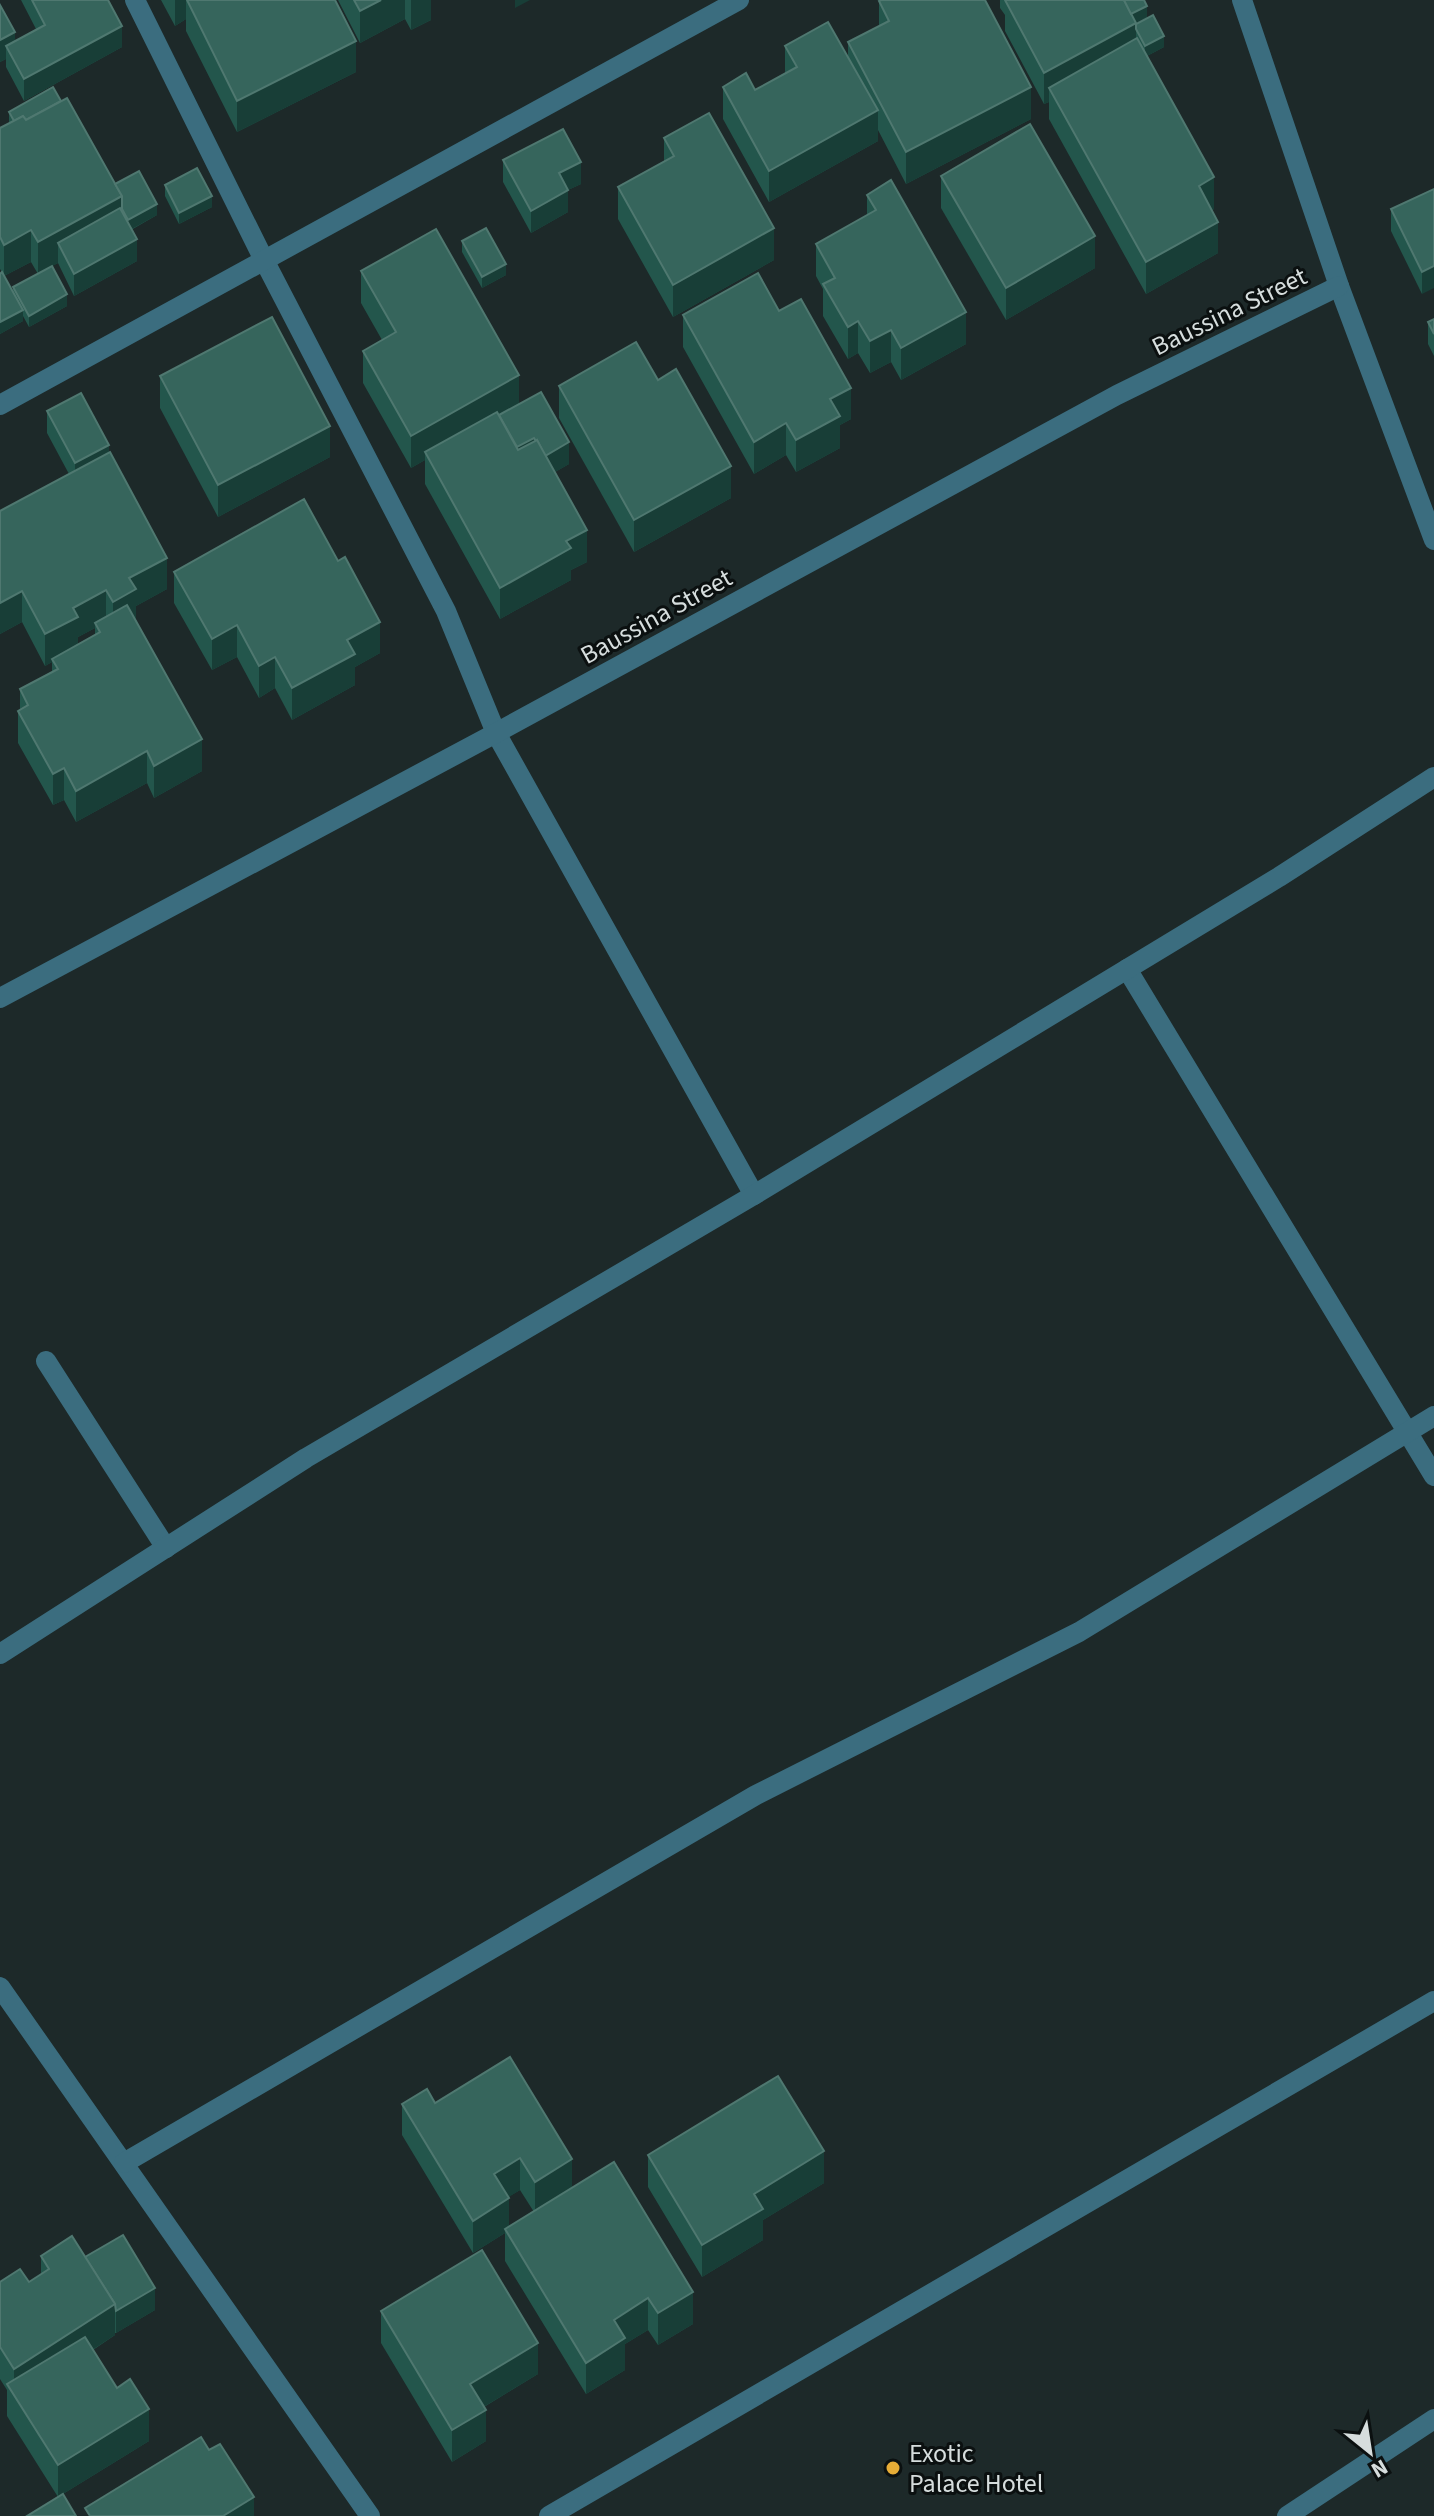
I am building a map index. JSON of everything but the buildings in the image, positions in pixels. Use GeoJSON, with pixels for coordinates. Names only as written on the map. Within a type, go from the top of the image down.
{"type":"FeatureCollection","features":[{"type":"Feature","properties":{"kind":"street"},"geometry":{"type":"LineString","coordinates":[[135,0],[264,260],[446,611],[496,733],[754,1195]]}},
{"type":"Feature","properties":{"kind":"street"},"geometry":{"type":"LineString","coordinates":[[0,405],[739,0]]}},
{"type":"Feature","properties":{"kind":"street"},"geometry":{"type":"LineString","coordinates":[[1242,0],[1339,286],[1434,540]]}},
{"type":"Feature","properties":{"kind":"street","name":"Baussina Street"},"geometry":{"type":"LineString","coordinates":[[0,998],[496,733],[1117,395],[1339,286]]}},
{"type":"Feature","properties":{"kind":"street"},"geometry":{"type":"LineString","coordinates":[[0,1654],[306,1458],[754,1195],[1279,877],[1434,777]]}},
{"type":"Feature","properties":{"kind":"street"},"geometry":{"type":"LineString","coordinates":[[1127,969],[1434,1476]]}},
{"type":"Feature","properties":{"kind":"street"},"geometry":{"type":"LineString","coordinates":[[46,1361],[166,1548]]}},
{"type":"Feature","properties":{"kind":"street"},"geometry":{"type":"LineString","coordinates":[[124,2163],[756,1795],[1079,1632],[1434,1416]]}},
{"type":"Feature","properties":{"kind":"street"},"geometry":{"type":"LineString","coordinates":[[0,1987],[370,2516]]}},
{"type":"Feature","properties":{"kind":"street"},"geometry":{"type":"LineString","coordinates":[[549,2516],[1434,2001]]}},
{"type":"Feature","properties":{"kind":"street"},"geometry":{"type":"LineString","coordinates":[[1287,2516],[1434,2419]]}},
{"type":"Feature","properties":{"kind":"place","name":"Exotic Palace Hotel"},"geometry":{"type":"Point","coordinates":[893,2468]}}]}
